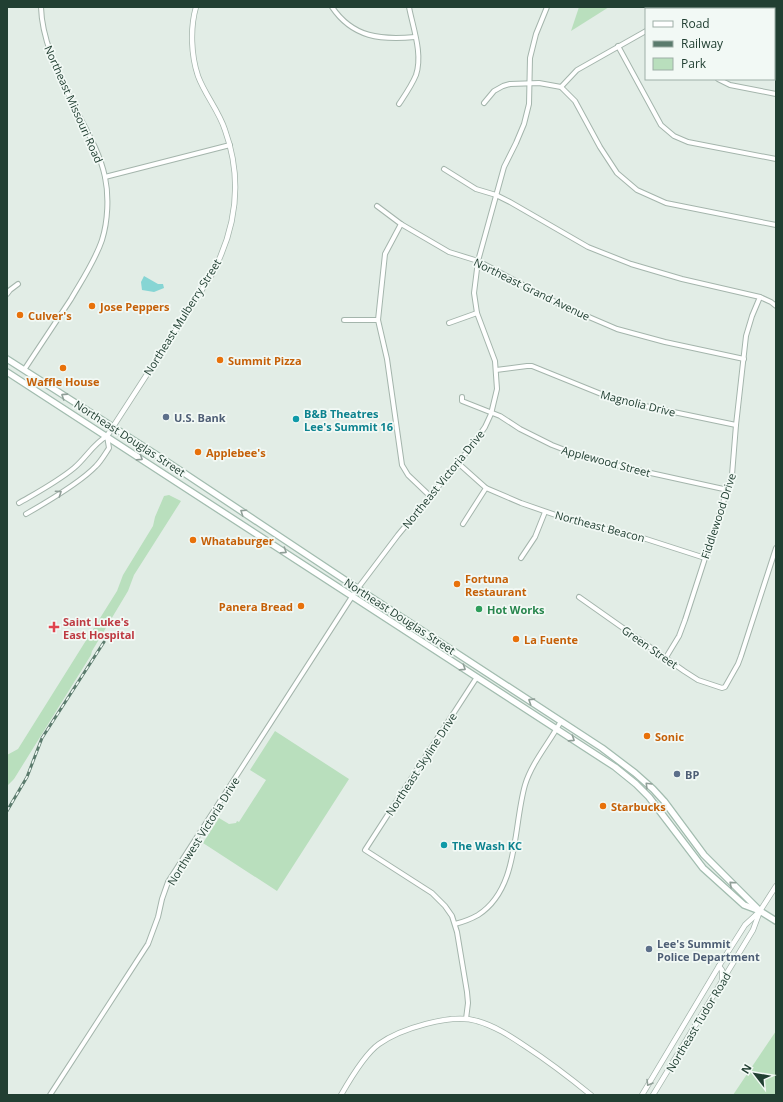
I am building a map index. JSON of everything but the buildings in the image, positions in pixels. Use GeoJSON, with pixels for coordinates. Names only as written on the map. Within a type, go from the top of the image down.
{"type":"FeatureCollection","features":[{"type":"Feature","properties":{"kind":"main road","name":"Northeast Douglas Street"},"geometry":{"type":"LineString","coordinates":[[7,359],[163,458],[357,588],[602,748],[645,781],[664,801],[704,856],[760,911]]}},
{"type":"Feature","properties":{"kind":"main road","name":"Northeast Douglas Street"},"geometry":{"type":"LineString","coordinates":[[7,372],[615,767],[649,797],[703,868],[744,905],[760,911],[776,921]]}},
{"type":"Feature","properties":{"kind":"main road"},"geometry":{"type":"LineString","coordinates":[[477,677],[484,673],[491,675]]}},
{"type":"Feature","properties":{"kind":"street","name":"Northeast Missouri Road"},"geometry":{"type":"LineString","coordinates":[[24,370],[87,273],[99,248],[105,225],[105,177],[98,155],[47,43],[41,7]]}},
{"type":"Feature","properties":{"kind":"street","name":"Northeast Mulberry Street"},"geometry":{"type":"LineString","coordinates":[[107,436],[212,274],[222,255],[230,229],[236,189],[234,165],[230,145],[218,112],[198,76],[192,38],[196,7]]}},
{"type":"Feature","properties":{"kind":"street"},"geometry":{"type":"LineString","coordinates":[[332,7],[343,21],[366,34],[377,37],[392,38],[415,36]]}},
{"type":"Feature","properties":{"kind":"street"},"geometry":{"type":"LineString","coordinates":[[399,104],[410,88],[416,74],[419,58],[409,7]]}},
{"type":"Feature","properties":{"kind":"street","name":"Northeast Victoria Drive"},"geometry":{"type":"LineString","coordinates":[[329,634],[357,588],[430,496],[477,440],[492,414],[497,389],[496,370],[495,361],[477,313],[474,293],[478,261],[504,167],[524,124],[529,104],[530,58],[536,34],[547,7]]}},
{"type":"Feature","properties":{"kind":"street"},"geometry":{"type":"LineString","coordinates":[[561,87],[577,70],[645,32]]}},
{"type":"Feature","properties":{"kind":"street"},"geometry":{"type":"LineString","coordinates":[[618,46],[662,125],[671,134],[688,142],[776,159]]}},
{"type":"Feature","properties":{"kind":"street"},"geometry":{"type":"LineString","coordinates":[[720,80],[730,85],[776,94]]}},
{"type":"Feature","properties":{"kind":"street"},"geometry":{"type":"LineString","coordinates":[[484,103],[494,91],[510,84],[549,84],[561,87],[575,101],[600,148],[617,173],[637,190],[666,203],[776,224]]}},
{"type":"Feature","properties":{"kind":"street"},"geometry":{"type":"LineString","coordinates":[[105,177],[230,145]]}},
{"type":"Feature","properties":{"kind":"street"},"geometry":{"type":"LineString","coordinates":[[444,169],[476,189],[496,195],[510,202],[588,247],[631,264],[682,279],[760,297],[776,306]]}},
{"type":"Feature","properties":{"kind":"street","name":"Northeast Grand Avenue"},"geometry":{"type":"LineString","coordinates":[[377,206],[401,224],[449,252],[478,261],[561,305],[617,329],[665,342],[744,358]]}},
{"type":"Feature","properties":{"kind":"street"},"geometry":{"type":"LineString","coordinates":[[401,224],[385,254],[378,320],[387,359],[402,465],[408,475],[430,496]]}},
{"type":"Feature","properties":{"kind":"street"},"geometry":{"type":"LineString","coordinates":[[7,294],[18,284]]}},
{"type":"Feature","properties":{"kind":"street","name":"Fiddlewood Drive"},"geometry":{"type":"LineString","coordinates":[[666,659],[679,636],[685,620],[732,475],[736,425],[748,326],[760,297]]}},
{"type":"Feature","properties":{"kind":"street"},"geometry":{"type":"LineString","coordinates":[[449,323],[477,313]]}},
{"type":"Feature","properties":{"kind":"street"},"geometry":{"type":"LineString","coordinates":[[344,320],[378,320]]}},
{"type":"Feature","properties":{"kind":"street","name":"Magnolia Drive"},"geometry":{"type":"LineString","coordinates":[[496,370],[520,366],[532,366],[616,400],[736,425]]}},
{"type":"Feature","properties":{"kind":"street","name":"Applewood Street"},"geometry":{"type":"LineString","coordinates":[[462,396],[462,401],[500,416],[520,429],[552,445],[592,459],[728,490]]}},
{"type":"Feature","properties":{"kind":"street"},"geometry":{"type":"LineString","coordinates":[[19,503],[49,486],[73,469],[84,459],[98,441],[107,436],[109,448],[97,465],[74,483],[26,514]]}},
{"type":"Feature","properties":{"kind":"street","name":"Northeast Beacon"},"geometry":{"type":"LineString","coordinates":[[458,463],[486,488],[521,503],[586,525],[643,538],[704,558]]}},
{"type":"Feature","properties":{"kind":"street"},"geometry":{"type":"LineString","coordinates":[[463,524],[486,488]]}},
{"type":"Feature","properties":{"kind":"street"},"geometry":{"type":"LineString","coordinates":[[521,558],[535,537],[545,512]]}},
{"type":"Feature","properties":{"kind":"street","name":"Green Street"},"geometry":{"type":"LineString","coordinates":[[579,597],[698,680],[719,688],[725,687],[741,656],[776,548]]}},
{"type":"Feature","properties":{"kind":"street","name":"Northwest Victoria Drive"},"geometry":{"type":"LineString","coordinates":[[50,1095],[148,944],[168,883],[329,634]]}},
{"type":"Feature","properties":{"kind":"street","name":"Northeast Skyline Drive"},"geometry":{"type":"LineString","coordinates":[[455,924],[445,906],[432,894],[365,850],[477,677]]}},
{"type":"Feature","properties":{"kind":"street"},"geometry":{"type":"LineString","coordinates":[[466,1019],[468,1003],[467,992],[455,924],[470,920],[478,915],[494,901],[500,892],[509,872],[526,784],[535,764],[562,721]]}},
{"type":"Feature","properties":{"kind":"street","name":"Northeast Tudor Road"},"geometry":{"type":"LineString","coordinates":[[653,1095],[753,930],[760,911],[776,886]]}},
{"type":"Feature","properties":{"kind":"street","name":"Northeast Tudor Road"},"geometry":{"type":"LineString","coordinates":[[642,1095],[745,924],[760,911]]}},
{"type":"Feature","properties":{"kind":"street"},"geometry":{"type":"LineString","coordinates":[[719,966],[722,970],[721,983]]}},
{"type":"Feature","properties":{"kind":"street"},"geometry":{"type":"LineString","coordinates":[[341,1095],[365,1058],[378,1044],[408,1030],[435,1021],[466,1019],[476,1020],[504,1032],[556,1067],[590,1095]]}},
{"type":"Feature","properties":{"kind":"green space"},"geometry":{"type":"Polygon","coordinates":[[[579,7],[609,7],[571,31],[579,7]]]}},
{"type":"Feature","properties":{"kind":"green space"},"geometry":{"type":"Polygon","coordinates":[[[169,495],[181,501],[134,575],[128,591],[91,655],[14,779],[7,786],[7,755],[18,749],[117,591],[123,575],[153,526],[155,517],[164,496],[169,495]]]}},
{"type":"Feature","properties":{"kind":"green space"},"geometry":{"type":"Polygon","coordinates":[[[275,731],[349,779],[277,891],[203,843],[219,818],[229,824],[236,823],[237,821],[239,822],[266,780],[250,770],[275,731]]]}},
{"type":"Feature","properties":{"kind":"green space"},"geometry":{"type":"Polygon","coordinates":[[[776,1031],[776,1095],[733,1095],[776,1031]]]}},
{"type":"Feature","properties":{"kind":"water"},"geometry":{"type":"Polygon","coordinates":[[[144,276],[158,284],[163,284],[164,288],[154,292],[142,290],[141,282],[144,276]]]}},
{"type":"Feature","properties":{"kind":"railway"},"geometry":{"type":"LineString","coordinates":[[7,811],[27,777],[42,738],[104,642]]}},
{"type":"Feature","properties":{"kind":"place","name":"Jose Peppers"},"geometry":{"type":"Point","coordinates":[92,306]}},
{"type":"Feature","properties":{"kind":"place","name":"Culver's"},"geometry":{"type":"Point","coordinates":[20,315]}},
{"type":"Feature","properties":{"kind":"place","name":"Summit Pizza"},"geometry":{"type":"Point","coordinates":[220,360]}},
{"type":"Feature","properties":{"kind":"place","name":"Waffle House"},"geometry":{"type":"Point","coordinates":[63,368]}},
{"type":"Feature","properties":{"kind":"place","name":"U.S. Bank"},"geometry":{"type":"Point","coordinates":[166,417]}},
{"type":"Feature","properties":{"kind":"place","name":"B&B Theatres Lee's Summit 16"},"geometry":{"type":"Point","coordinates":[296,419]}},
{"type":"Feature","properties":{"kind":"place","name":"Applebee's"},"geometry":{"type":"Point","coordinates":[198,452]}},
{"type":"Feature","properties":{"kind":"place","name":"Whataburger"},"geometry":{"type":"Point","coordinates":[193,540]}},
{"type":"Feature","properties":{"kind":"place","name":"Fortuna Restaurant"},"geometry":{"type":"Point","coordinates":[457,584]}},
{"type":"Feature","properties":{"kind":"place","name":"Panera Bread"},"geometry":{"type":"Point","coordinates":[301,606]}},
{"type":"Feature","properties":{"kind":"place","name":"Hot Works"},"geometry":{"type":"Point","coordinates":[479,609]}},
{"type":"Feature","properties":{"kind":"place","name":"Saint Luke's East Hospital"},"geometry":{"type":"Point","coordinates":[54,627]}},
{"type":"Feature","properties":{"kind":"place","name":"La Fuente"},"geometry":{"type":"Point","coordinates":[516,639]}},
{"type":"Feature","properties":{"kind":"place","name":"Sonic"},"geometry":{"type":"Point","coordinates":[647,736]}},
{"type":"Feature","properties":{"kind":"place","name":"BP"},"geometry":{"type":"Point","coordinates":[677,774]}},
{"type":"Feature","properties":{"kind":"place","name":"Starbucks"},"geometry":{"type":"Point","coordinates":[603,806]}},
{"type":"Feature","properties":{"kind":"place","name":"The Wash KC"},"geometry":{"type":"Point","coordinates":[444,845]}},
{"type":"Feature","properties":{"kind":"place","name":"Lee's Summit Police Department"},"geometry":{"type":"Point","coordinates":[649,949]}}]}
